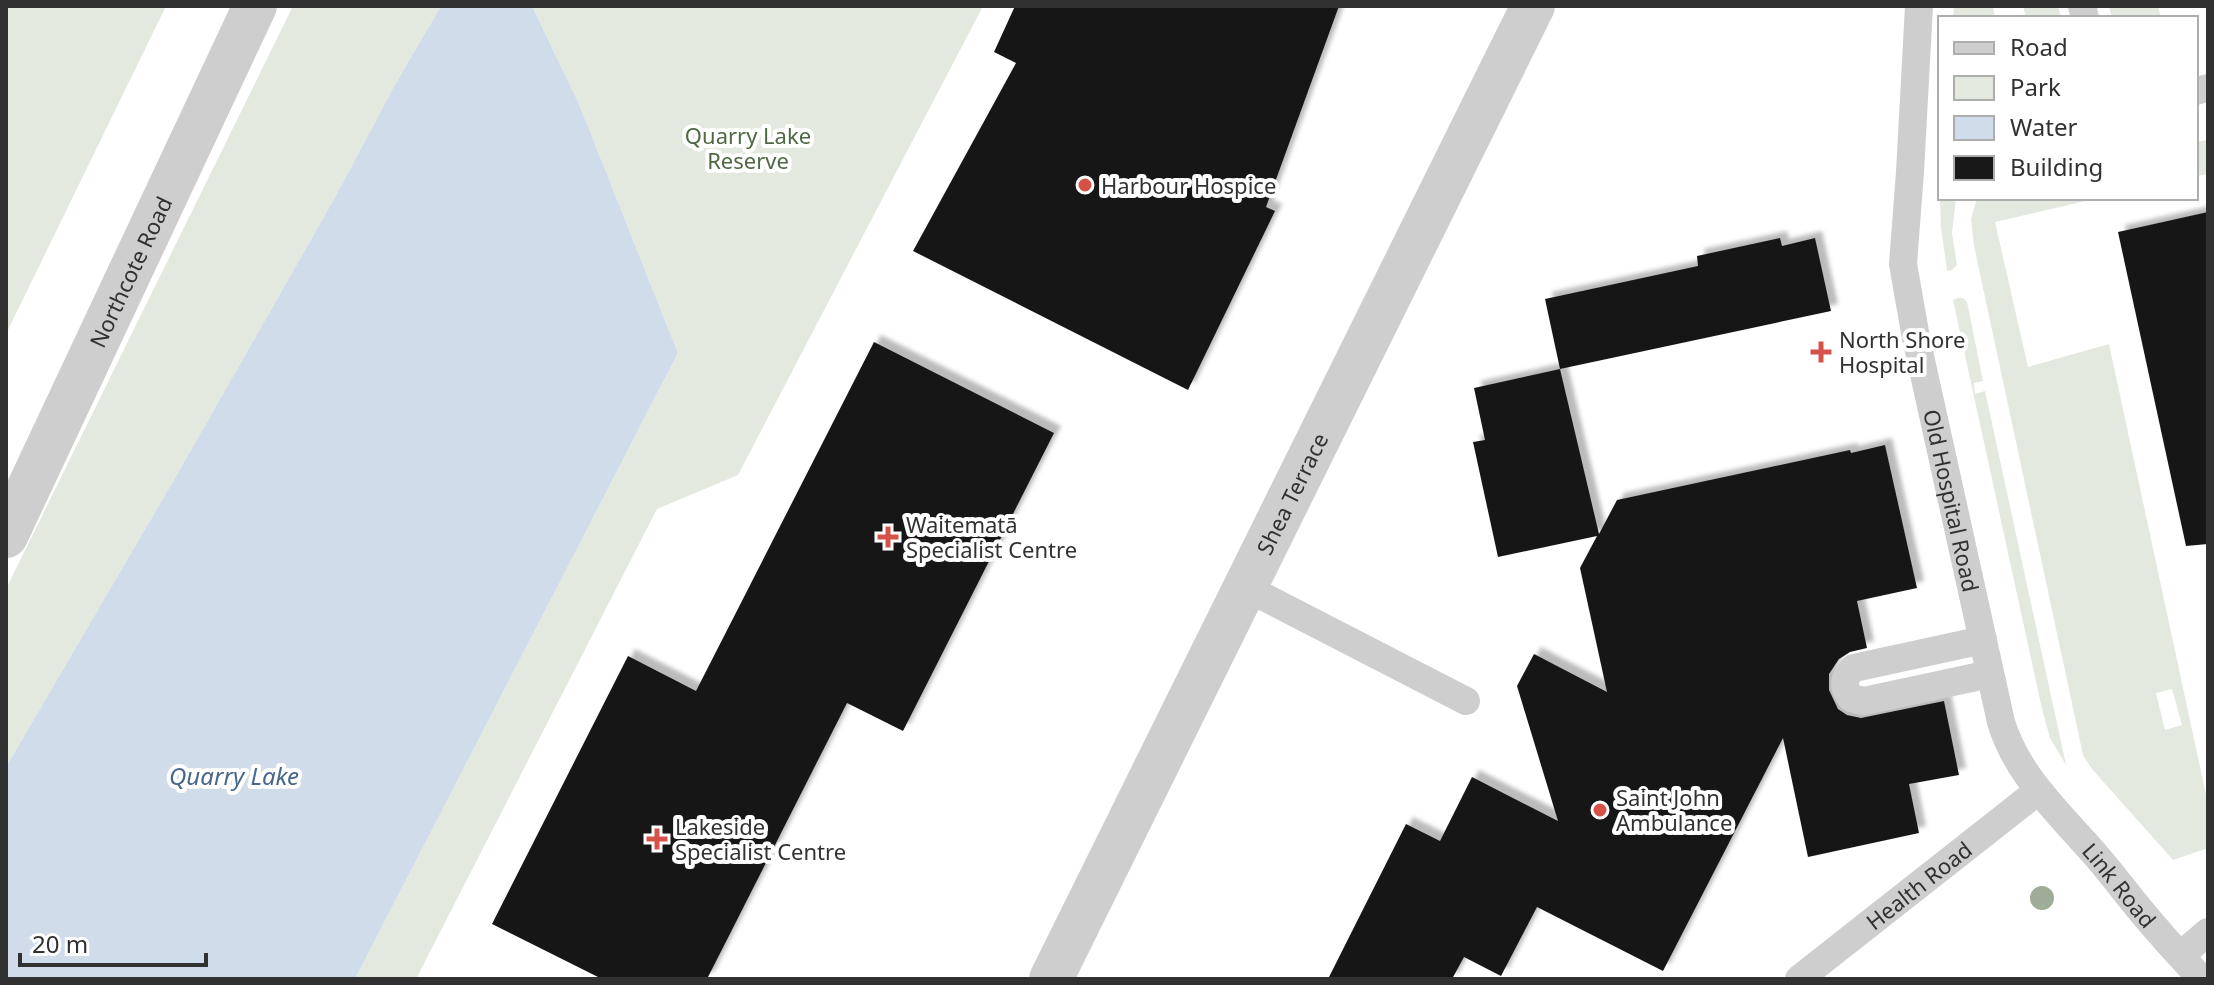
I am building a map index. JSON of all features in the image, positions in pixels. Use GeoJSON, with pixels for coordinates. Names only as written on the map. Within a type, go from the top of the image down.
{"type":"FeatureCollection","features":[{"type":"Feature","properties":{"kind":"street","name":"Northcote Road"},"geometry":{"type":"LineString","coordinates":[[6,536],[255,6]]}},
{"type":"Feature","properties":{"kind":"street","name":"Shea Terrace"},"geometry":{"type":"LineString","coordinates":[[1051,979],[1533,6]]}},
{"type":"Feature","properties":{"kind":"lane","name":"Old Hospital Road"},"geometry":{"type":"LineString","coordinates":[[1919,6],[1903,264],[1916,338],[2007,744],[2038,791]]}},
{"type":"Feature","properties":{"kind":"lane"},"geometry":{"type":"LineString","coordinates":[[1245,587],[1466,701]]}},
{"type":"Feature","properties":{"kind":"lane"},"geometry":{"type":"LineString","coordinates":[[1983,640],[1854,668],[1847,674],[1844,684],[1851,698],[1864,701],[1990,674]]}},
{"type":"Feature","properties":{"kind":"lane","name":"Link Road"},"geometry":{"type":"LineString","coordinates":[[2038,791],[2201,979]]}},
{"type":"Feature","properties":{"kind":"lane","name":"Health Road"},"geometry":{"type":"LineString","coordinates":[[1799,979],[2038,791]]}},
{"type":"Feature","properties":{"kind":"lane"},"geometry":{"type":"LineString","coordinates":[[2181,955],[2208,932]]}},
{"type":"Feature","properties":{"kind":"green space"},"geometry":{"type":"Polygon","coordinates":[[[6,6],[166,6],[6,334],[6,6]]]}},
{"type":"Feature","properties":{"kind":"green space"},"geometry":{"type":"Polygon","coordinates":[[[293,6],[441,6],[179,471],[6,767],[6,589],[293,6]]]}},
{"type":"Feature","properties":{"kind":"green space","name":"Quarry Lake Reserve"},"geometry":{"type":"Polygon","coordinates":[[[532,6],[983,6],[738,475],[657,509],[416,979],[355,979],[678,353],[579,104],[532,6]]]}},
{"type":"Feature","properties":{"kind":"green space"},"geometry":{"type":"Polygon","coordinates":[[[1954,6],[1993,6],[1995,16],[1953,16],[1954,6]]]}},
{"type":"Feature","properties":{"kind":"green space"},"geometry":{"type":"Polygon","coordinates":[[[2023,6],[2058,6],[2060,16],[2026,16],[2023,6]]]}},
{"type":"Feature","properties":{"kind":"green space"},"geometry":{"type":"Polygon","coordinates":[[[2109,6],[2158,6],[2160,16],[2112,16],[2109,6]]]}},
{"type":"Feature","properties":{"kind":"green space"},"geometry":{"type":"Polygon","coordinates":[[[2208,140],[2208,174],[2198,176],[2198,142],[2208,140]]]}},
{"type":"Feature","properties":{"kind":"green space"},"geometry":{"type":"Polygon","coordinates":[[[1940,200],[1956,200],[1952,233],[1957,265],[1947,271],[1940,200]]]}},
{"type":"Feature","properties":{"kind":"green space"},"geometry":{"type":"Polygon","coordinates":[[[1976,200],[2089,200],[1995,222],[2028,367],[2109,344],[2208,804],[2208,848],[2173,860],[2083,755],[1974,246],[1971,219],[1976,200]],[[2172,689],[2156,693],[2165,730],[2182,725],[2172,689]]]}},
{"type":"Feature","properties":{"kind":"green space"},"geometry":{"type":"Polygon","coordinates":[[[1958,298],[1967,302],[1983,381],[1974,383],[1975,394],[1985,391],[2066,765],[2050,738],[2042,709],[1953,300],[1958,298]]]}},
{"type":"Feature","properties":{"kind":"water","name":"Quarry Lake"},"geometry":{"type":"Polygon","coordinates":[[[441,6],[532,6],[579,104],[678,353],[355,979],[6,979],[6,767],[179,471],[441,6]]]}},
{"type":"Feature","properties":{"kind":"building","name":"Harbour Hospice"},"geometry":{"type":"Polygon","coordinates":[[[1015,6],[1339,6],[1266,207],[1275,211],[1188,390],[913,251],[1016,63],[994,52],[1015,6]]]}},
{"type":"Feature","properties":{"kind":"building"},"geometry":{"type":"Polygon","coordinates":[[[2208,212],[2208,544],[2186,546],[2118,232],[2208,212]]]}},
{"type":"Feature","properties":{"kind":"building"},"geometry":{"type":"Polygon","coordinates":[[[1780,238],[1782,246],[1815,238],[1831,311],[1560,369],[1545,299],[1698,266],[1697,256],[1780,238]]]}},
{"type":"Feature","properties":{"kind":"building"},"geometry":{"type":"Polygon","coordinates":[[[874,342],[1054,433],[903,731],[847,703],[707,979],[602,979],[492,924],[628,656],[696,691],[874,342]]]}},
{"type":"Feature","properties":{"kind":"building"},"geometry":{"type":"Polygon","coordinates":[[[1560,369],[1599,534],[1617,500],[1885,445],[1917,588],[1857,601],[1867,648],[1850,652],[1839,659],[1829,674],[1829,690],[1838,709],[1861,718],[1944,701],[1959,775],[1909,784],[1919,833],[1808,857],[1783,738],[1663,971],[1537,907],[1501,976],[1464,957],[1452,979],[1328,979],[1406,824],[1440,841],[1472,777],[1558,821],[1517,686],[1534,654],[1607,692],[1580,568],[1597,536],[1498,557],[1473,442],[1485,440],[1474,388],[1560,369]]]}},
{"type":"Feature","properties":{"kind":"place","name":"Harbour Hospice"},"geometry":{"type":"Point","coordinates":[1085,185]}},
{"type":"Feature","properties":{"kind":"place","name":"North Shore Hospital"},"geometry":{"type":"Point","coordinates":[1821,352]}},
{"type":"Feature","properties":{"kind":"place","name":"Waitematā Specialist Centre"},"geometry":{"type":"Point","coordinates":[888,537]}},
{"type":"Feature","properties":{"kind":"place","name":"Saint John Ambulance"},"geometry":{"type":"Point","coordinates":[1600,810]}},
{"type":"Feature","properties":{"kind":"place","name":"Lakeside Specialist Centre"},"geometry":{"type":"Point","coordinates":[657,839]}}]}
